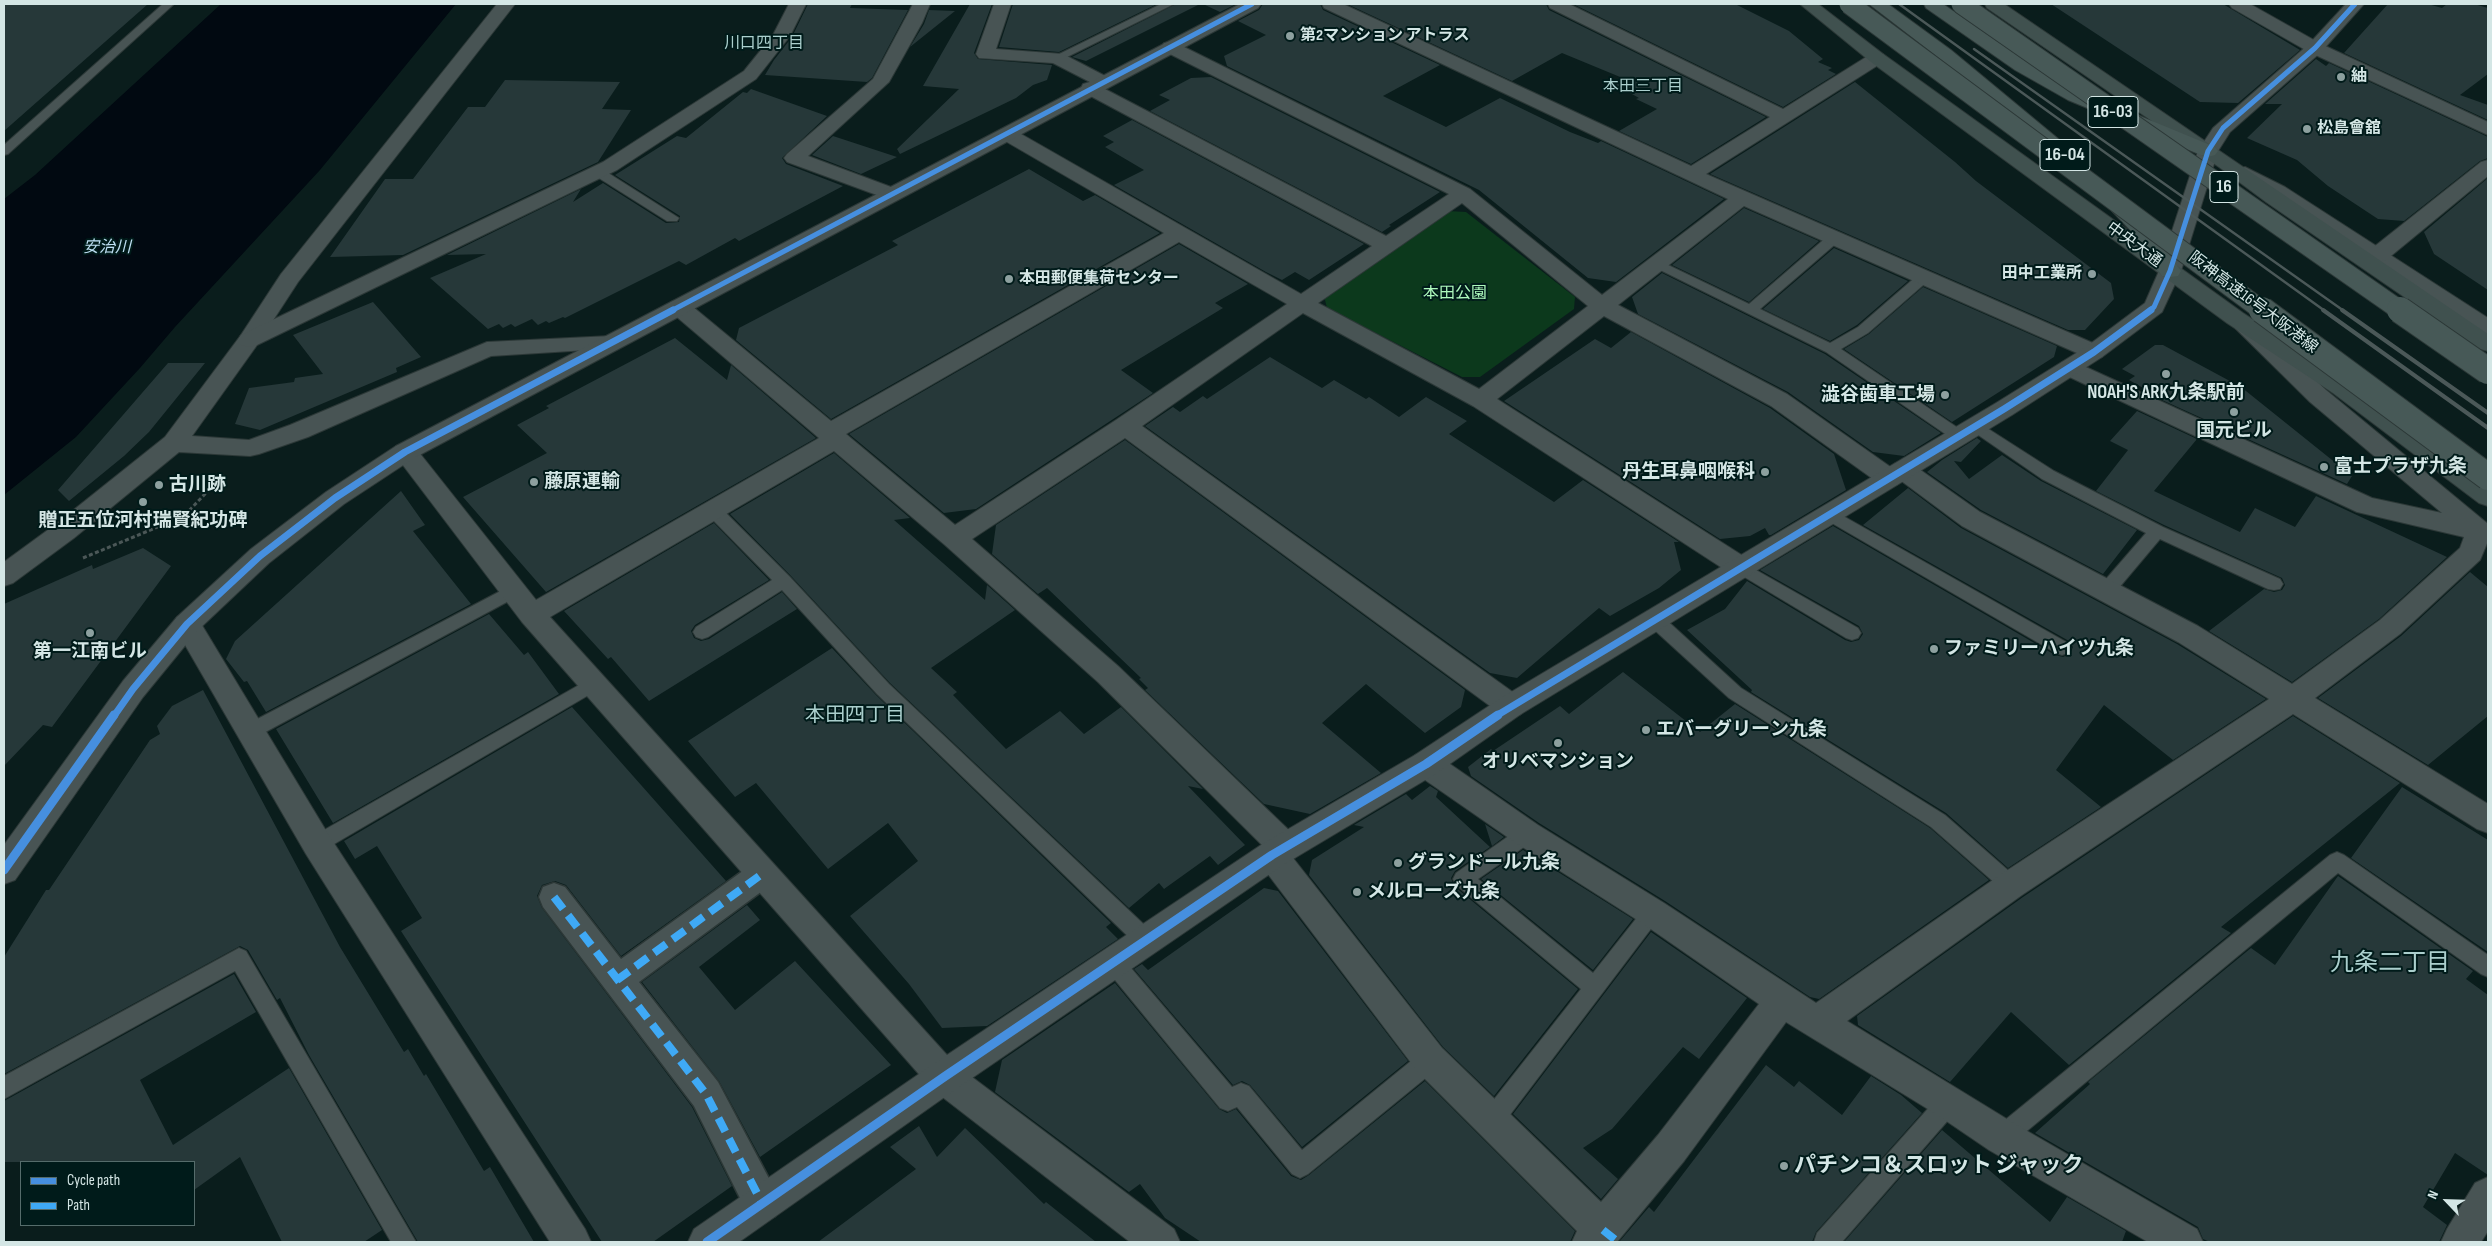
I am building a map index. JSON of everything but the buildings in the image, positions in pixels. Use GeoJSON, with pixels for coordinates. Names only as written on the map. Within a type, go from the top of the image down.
{"type":"FeatureCollection","features":[{"type":"Feature","properties":{"kind":"highway","name":"阪神高速16号大阪港線"},"geometry":{"type":"LineString","coordinates":[[1849,4],[2488,477]]}},
{"type":"Feature","properties":{"kind":"highway","name":"16-04"},"geometry":{"type":"LineString","coordinates":[[1877,4],[1945,54],[2097,182],[2139,228],[2170,271]]}},
{"type":"Feature","properties":{"kind":"highway","name":"16-03"},"geometry":{"type":"LineString","coordinates":[[1932,4],[2021,66],[2075,96],[2208,152]]}},
{"type":"Feature","properties":{"kind":"highway","name":"16"},"geometry":{"type":"LineString","coordinates":[[1960,4],[2488,370]]}},
{"type":"Feature","properties":{"kind":"main road","name":"中央大通"},"geometry":{"type":"LineString","coordinates":[[1808,4],[1877,58],[2170,271],[2235,318],[2341,388],[2488,497]]}},
{"type":"Feature","properties":{"kind":"main road"},"geometry":{"type":"LineString","coordinates":[[1997,5],[2226,163],[2281,204],[2488,344]]}},
{"type":"Feature","properties":{"kind":"street"},"geometry":{"type":"LineString","coordinates":[[4,576],[65,531],[174,443],[249,340],[289,279],[506,4]]}},
{"type":"Feature","properties":{"kind":"street"},"geometry":{"type":"LineString","coordinates":[[249,340],[598,172],[750,75],[781,36],[797,4]]}},
{"type":"Feature","properties":{"kind":"street"},"geometry":{"type":"LineString","coordinates":[[892,194],[794,158],[880,82],[914,23],[920,4]]}},
{"type":"Feature","properties":{"kind":"street"},"geometry":{"type":"LineString","coordinates":[[1002,4],[984,54],[1057,58],[1096,85],[1386,245]]}},
{"type":"Feature","properties":{"kind":"street"},"geometry":{"type":"LineString","coordinates":[[4,870],[138,682],[187,624],[247,568],[335,498],[405,452],[1252,4]]}},
{"type":"Feature","properties":{"kind":"street"},"geometry":{"type":"LineString","coordinates":[[1330,4],[1742,198],[2094,352]]}},
{"type":"Feature","properties":{"kind":"street"},"geometry":{"type":"LineString","coordinates":[[1556,4],[1783,116]]}},
{"type":"Feature","properties":{"kind":"street"},"geometry":{"type":"LineString","coordinates":[[2238,4],[2315,48],[2488,129]]}},
{"type":"Feature","properties":{"kind":"street"},"geometry":{"type":"LineString","coordinates":[[707,1242],[944,1077],[1278,851],[1426,764],[1511,706],[1968,431],[2094,352],[2154,307],[2170,271],[2208,152],[2223,128],[2315,48],[2355,4]]}},
{"type":"Feature","properties":{"kind":"street"},"geometry":{"type":"LineString","coordinates":[[1170,47],[1463,193],[1602,306],[1779,400],[1971,519],[2188,634],[2488,820]]}},
{"type":"Feature","properties":{"kind":"street"},"geometry":{"type":"LineString","coordinates":[[1692,174],[1877,58]]}},
{"type":"Feature","properties":{"kind":"street"},"geometry":{"type":"LineString","coordinates":[[1006,134],[1301,303],[1481,400],[1742,568]]}},
{"type":"Feature","properties":{"kind":"street"},"geometry":{"type":"LineString","coordinates":[[2226,163],[2278,191],[2488,328]]}},
{"type":"Feature","properties":{"kind":"street"},"geometry":{"type":"LineString","coordinates":[[2378,255],[2488,166]]}},
{"type":"Feature","properties":{"kind":"street"},"geometry":{"type":"LineString","coordinates":[[954,538],[1125,426],[1463,193]]}},
{"type":"Feature","properties":{"kind":"street"},"geometry":{"type":"LineString","coordinates":[[1481,400],[1742,198]]}},
{"type":"Feature","properties":{"kind":"street"},"geometry":{"type":"LineString","coordinates":[[532,615],[713,510],[833,436],[1178,234]]}},
{"type":"Feature","properties":{"kind":"street"},"geometry":{"type":"LineString","coordinates":[[679,307],[954,538],[1108,674],[1278,851],[1430,1060],[1492,1120],[1597,1236],[1672,1148],[1782,1001]]}},
{"type":"Feature","properties":{"kind":"street"},"geometry":{"type":"LineString","coordinates":[[2235,318],[2318,396],[2483,534]]}},
{"type":"Feature","properties":{"kind":"street"},"geometry":{"type":"LineString","coordinates":[[174,443],[250,448],[299,431],[487,349],[611,343]]}},
{"type":"Feature","properties":{"kind":"street"},"geometry":{"type":"LineString","coordinates":[[2069,368],[2366,506],[2483,534]]}},
{"type":"Feature","properties":{"kind":"street"},"geometry":{"type":"LineString","coordinates":[[1125,426],[1511,706]]}},
{"type":"Feature","properties":{"kind":"street"},"geometry":{"type":"LineString","coordinates":[[405,452],[532,615],[944,1077],[1160,1242]]}},
{"type":"Feature","properties":{"kind":"street"},"geometry":{"type":"LineString","coordinates":[[1817,1022],[2011,885],[2292,699],[2390,627],[2471,553],[2483,534]]}},
{"type":"Feature","properties":{"kind":"street"},"geometry":{"type":"LineString","coordinates":[[187,624],[317,844],[572,1242]]}},
{"type":"Feature","properties":{"kind":"street"},"geometry":{"type":"LineString","coordinates":[[1426,764],[1527,834],[1653,912],[1782,1001],[1949,1102],[2002,1137],[2184,1242]]}},
{"type":"Feature","properties":{"kind":"street"},"geometry":{"type":"LineString","coordinates":[[617,980],[762,874]]}},
{"type":"Feature","properties":{"kind":"street"},"geometry":{"type":"LineString","coordinates":[[554,897],[706,1094],[762,1203]]}},
{"type":"Feature","properties":{"kind":"street"},"geometry":{"type":"LineString","coordinates":[[2460,1242],[2488,1196]]}},
{"type":"Feature","properties":{"kind":"lane"},"geometry":{"type":"LineString","coordinates":[[4,151],[169,4]]}},
{"type":"Feature","properties":{"kind":"lane"},"geometry":{"type":"LineString","coordinates":[[1057,58],[1169,4]]}},
{"type":"Feature","properties":{"kind":"lane"},"geometry":{"type":"LineString","coordinates":[[598,172],[672,218]]}},
{"type":"Feature","properties":{"kind":"lane"},"geometry":{"type":"LineString","coordinates":[[1750,310],[1834,238]]}},
{"type":"Feature","properties":{"kind":"lane"},"geometry":{"type":"LineString","coordinates":[[1657,265],[1831,350],[1968,431],[2048,475],[2157,531],[2274,584]]}},
{"type":"Feature","properties":{"kind":"lane"},"geometry":{"type":"LineString","coordinates":[[1831,350],[1863,330],[1924,277]]}},
{"type":"Feature","properties":{"kind":"lane"},"geometry":{"type":"LineString","coordinates":[[713,510],[784,581],[883,689],[1146,940]]}},
{"type":"Feature","properties":{"kind":"lane"},"geometry":{"type":"LineString","coordinates":[[1829,514],[2062,648]]}},
{"type":"Feature","properties":{"kind":"lane"},"geometry":{"type":"LineString","coordinates":[[2106,591],[2157,531]]}},
{"type":"Feature","properties":{"kind":"lane"},"geometry":{"type":"LineString","coordinates":[[1742,568],[1852,634]]}},
{"type":"Feature","properties":{"kind":"lane"},"geometry":{"type":"LineString","coordinates":[[702,632],[784,581]]}},
{"type":"Feature","properties":{"kind":"lane"},"geometry":{"type":"LineString","coordinates":[[251,731],[512,591]]}},
{"type":"Feature","properties":{"kind":"lane"},"geometry":{"type":"LineString","coordinates":[[1655,620],[1736,693],[1938,821],[2011,885]]}},
{"type":"Feature","properties":{"kind":"lane"},"geometry":{"type":"LineString","coordinates":[[317,844],[593,684]]}},
{"type":"Feature","properties":{"kind":"lane"},"geometry":{"type":"LineString","coordinates":[[1527,834],[1463,879],[1594,987]]}},
{"type":"Feature","properties":{"kind":"lane"},"geometry":{"type":"LineString","coordinates":[[2002,1137],[2337,861],[2488,966]]}},
{"type":"Feature","properties":{"kind":"lane"},"geometry":{"type":"LineString","coordinates":[[1492,1120],[1653,912]]}},
{"type":"Feature","properties":{"kind":"lane"},"geometry":{"type":"LineString","coordinates":[[4,1088],[239,958],[404,1242]]}},
{"type":"Feature","properties":{"kind":"lane"},"geometry":{"type":"LineString","coordinates":[[1113,962],[1228,1100],[1241,1094],[1300,1166],[1430,1060]]}},
{"type":"Feature","properties":{"kind":"lane"},"geometry":{"type":"LineString","coordinates":[[1826,1242],[1949,1102]]}},
{"type":"Feature","properties":{"kind":"path"},"geometry":{"type":"LineString","coordinates":[[76,561],[184,516],[250,448]]}},
{"type":"Feature","properties":{"kind":"green space","name":"本田公園"},"geometry":{"type":"Polygon","coordinates":[[[1448,211],[1466,212],[1575,297],[1574,309],[1480,377],[1462,377],[1327,308],[1324,296],[1448,211]]]}},
{"type":"Feature","properties":{"kind":"water","name":"安治川"},"geometry":{"type":"Polygon","coordinates":[[[221,4],[456,4],[320,170],[175,327],[140,368],[76,437],[4,495],[4,199],[35,175],[221,4]]]}},
{"type":"Feature","properties":{"kind":"railway"},"geometry":{"type":"LineString","coordinates":[[1899,4],[2325,311]]}},
{"type":"Feature","properties":{"kind":"railway"},"geometry":{"type":"LineString","coordinates":[[1974,49],[2344,311]]}},
{"type":"Feature","properties":{"kind":"railway"},"geometry":{"type":"LineString","coordinates":[[2323,310],[2488,428]]}},
{"type":"Feature","properties":{"kind":"railway"},"geometry":{"type":"LineString","coordinates":[[2342,310],[2488,413]]}},
{"type":"Feature","properties":{"kind":"marked path"},"geometry":{"type":"LineString","coordinates":[[617,980],[762,874]]}},
{"type":"Feature","properties":{"kind":"marked path"},"geometry":{"type":"LineString","coordinates":[[554,897],[706,1094],[762,1203]]}},
{"type":"Feature","properties":{"kind":"marked path"},"geometry":{"type":"LineString","coordinates":[[1603,1230],[1618,1242]]}},
{"type":"Feature","properties":{"kind":"cycle path"},"geometry":{"type":"LineString","coordinates":[[4,870],[133,689],[187,624],[260,556],[335,498],[405,452],[1252,4]]}},
{"type":"Feature","properties":{"kind":"cycle path"},"geometry":{"type":"LineString","coordinates":[[707,1242],[944,1077],[1272,855],[1426,764],[1511,706],[2004,409],[2094,352],[2154,307],[2170,271],[2208,151],[2223,128],[2315,48],[2355,4]]}},
{"type":"Feature","properties":{"kind":"place","name":"第2マンション アトラス"},"geometry":{"type":"Point","coordinates":[1290,36]}},
{"type":"Feature","properties":{"kind":"place","name":"紬"},"geometry":{"type":"Point","coordinates":[2341,77]}},
{"type":"Feature","properties":{"kind":"place","name":"松島會舘"},"geometry":{"type":"Point","coordinates":[2307,129]}},
{"type":"Feature","properties":{"kind":"place","name":"田中工業所"},"geometry":{"type":"Point","coordinates":[2092,274]}},
{"type":"Feature","properties":{"kind":"place","name":"本田郵便集荷センター"},"geometry":{"type":"Point","coordinates":[1009,279]}},
{"type":"Feature","properties":{"kind":"place","name":"NOAH'S ARK九条駅前"},"geometry":{"type":"Point","coordinates":[2166,374]}},
{"type":"Feature","properties":{"kind":"place","name":"澁谷歯車工場"},"geometry":{"type":"Point","coordinates":[1945,395]}},
{"type":"Feature","properties":{"kind":"place","name":"国元ビル"},"geometry":{"type":"Point","coordinates":[2234,412]}},
{"type":"Feature","properties":{"kind":"place","name":"富士プラザ九条"},"geometry":{"type":"Point","coordinates":[2324,467]}},
{"type":"Feature","properties":{"kind":"place","name":"丹生耳鼻咽喉科"},"geometry":{"type":"Point","coordinates":[1765,472]}},
{"type":"Feature","properties":{"kind":"place","name":"藤原運輸"},"geometry":{"type":"Point","coordinates":[534,482]}},
{"type":"Feature","properties":{"kind":"place","name":"古川跡"},"geometry":{"type":"Point","coordinates":[159,485]}},
{"type":"Feature","properties":{"kind":"place","name":"贈正五位河村瑞賢紀功碑"},"geometry":{"type":"Point","coordinates":[143,502]}},
{"type":"Feature","properties":{"kind":"place","name":"第一江南ビル"},"geometry":{"type":"Point","coordinates":[90,633]}},
{"type":"Feature","properties":{"kind":"place","name":"ファミリーハイツ九条"},"geometry":{"type":"Point","coordinates":[1934,649]}},
{"type":"Feature","properties":{"kind":"place","name":"エバーグリーン九条"},"geometry":{"type":"Point","coordinates":[1646,730]}},
{"type":"Feature","properties":{"kind":"place","name":"オリベマンション"},"geometry":{"type":"Point","coordinates":[1558,743]}},
{"type":"Feature","properties":{"kind":"place","name":"グランドール九条"},"geometry":{"type":"Point","coordinates":[1398,863]}},
{"type":"Feature","properties":{"kind":"place","name":"メルローズ九条"},"geometry":{"type":"Point","coordinates":[1357,892]}},
{"type":"Feature","properties":{"kind":"place","name":"パチンコ＆スロット ジャック"},"geometry":{"type":"Point","coordinates":[1784,1166]}},
{"type":"Feature","properties":{"kind":"district","name":"川口四丁目"},"geometry":{"type":"Point","coordinates":[764,44]}},
{"type":"Feature","properties":{"kind":"district","name":"本田三丁目"},"geometry":{"type":"Point","coordinates":[1643,87]}},
{"type":"Feature","properties":{"kind":"district","name":"本田四丁目"},"geometry":{"type":"Point","coordinates":[855,716]}},
{"type":"Feature","properties":{"kind":"district","name":"九条二丁目"},"geometry":{"type":"Point","coordinates":[2390,964]}}]}
